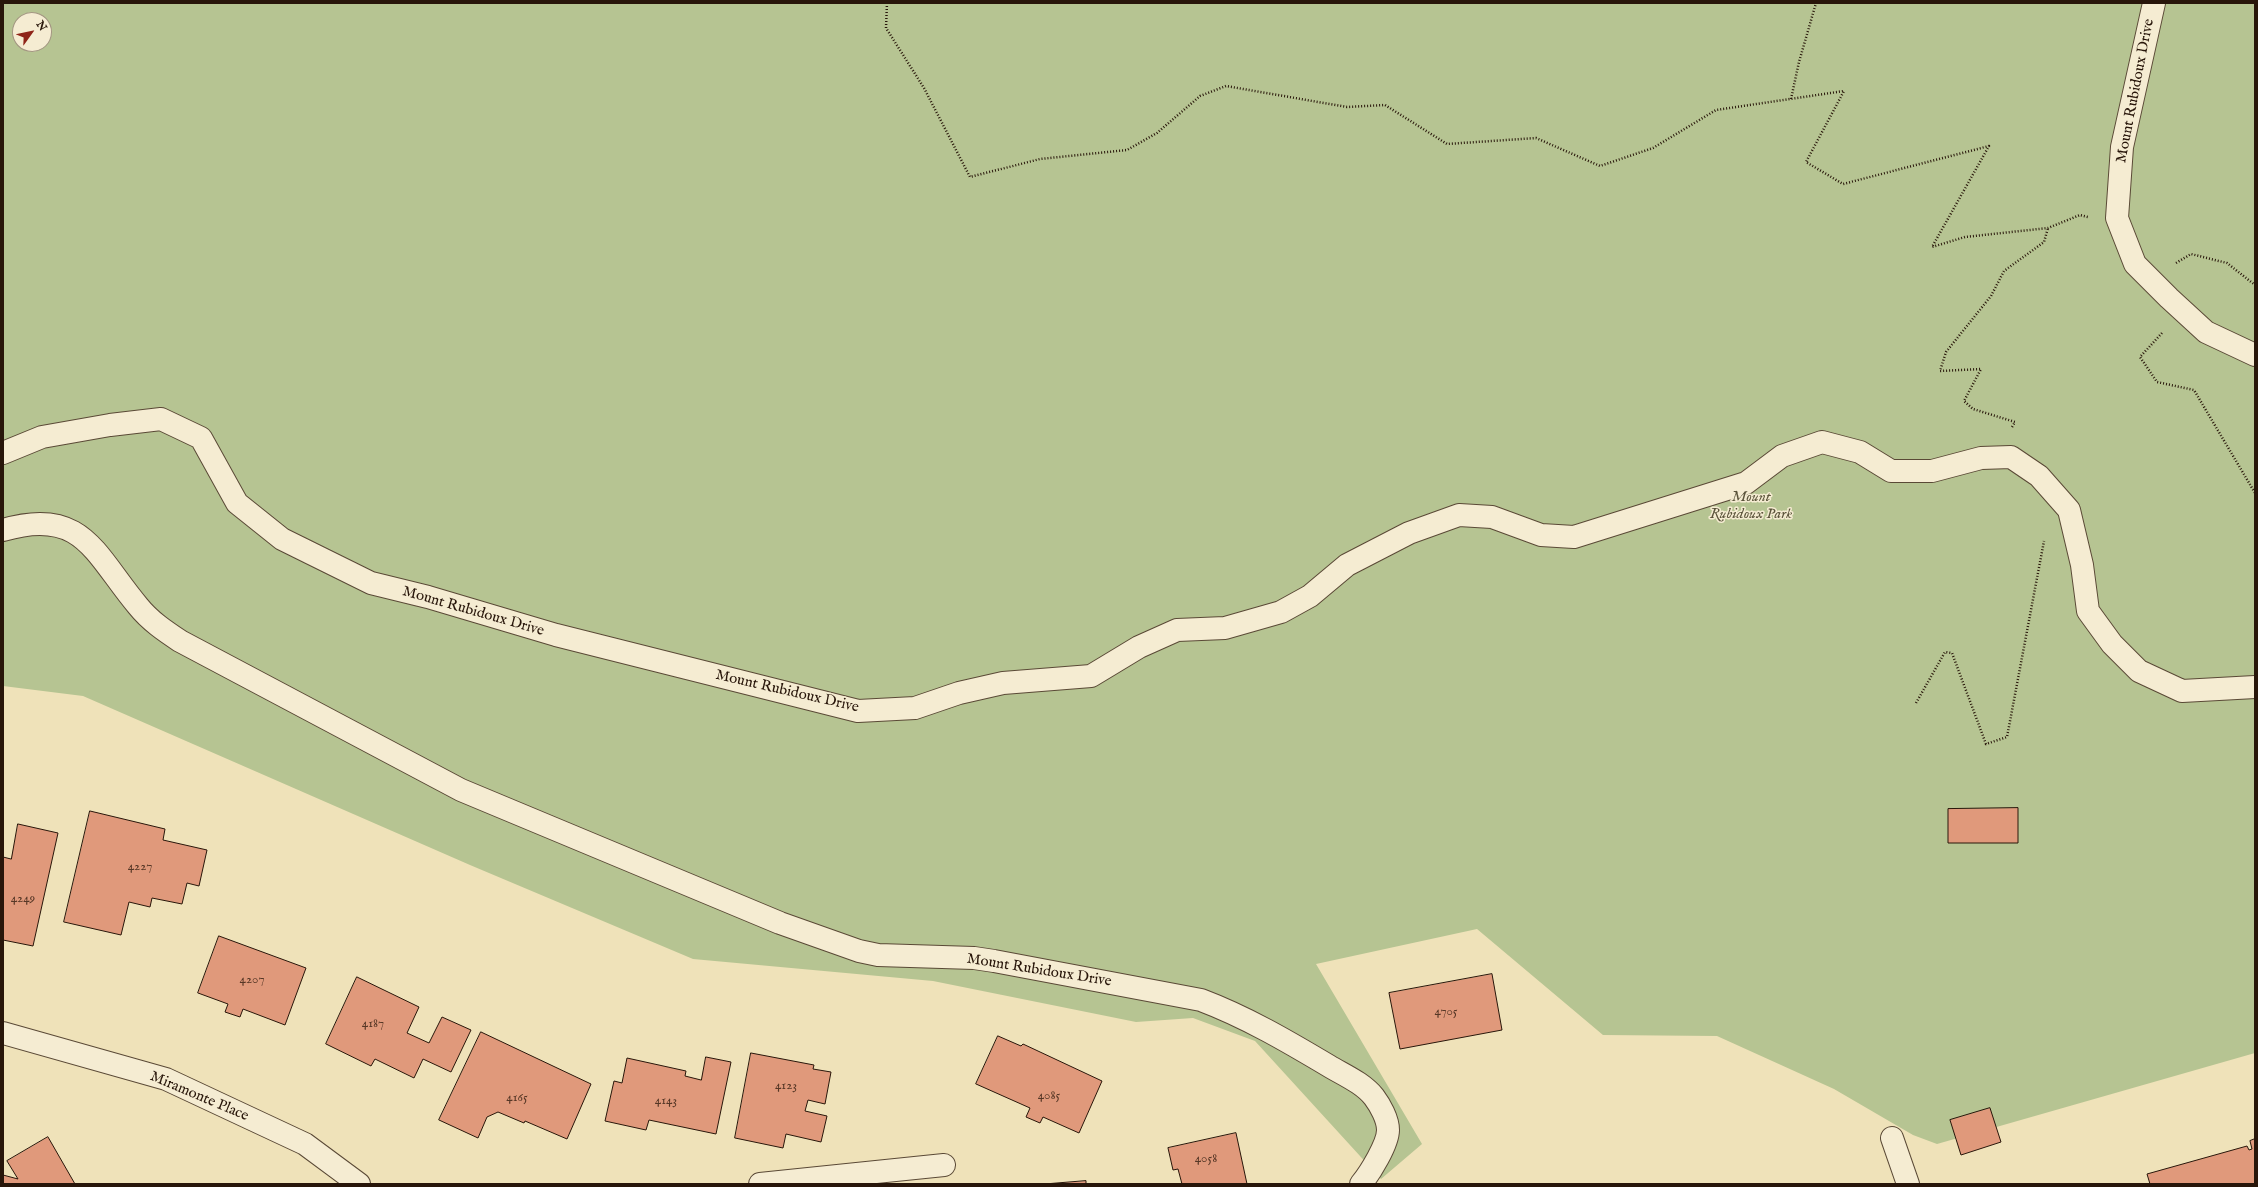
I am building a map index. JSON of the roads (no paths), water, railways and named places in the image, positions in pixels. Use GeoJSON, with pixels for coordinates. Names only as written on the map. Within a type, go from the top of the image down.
{"type":"FeatureCollection","features":[{"type":"Feature","properties":{"kind":"street","name":"Mount Rubidoux Drive"},"geometry":{"type":"LineString","coordinates":[[2154,3],[2122,146],[2117,218],[2135,264],[2148,278],[2206,332],[2255,355]]}},
{"type":"Feature","properties":{"kind":"street","name":"Mount Rubidoux Drive"},"geometry":{"type":"LineString","coordinates":[[3,453],[42,437],[110,424],[161,418],[201,438],[237,503],[282,539],[371,584],[428,596],[556,635],[858,711],[915,708],[959,693],[1003,682],[1091,676],[1139,647],[1177,630],[1225,628],[1281,612],[1310,596],[1346,565],[1409,533],[1459,515],[1492,517],[1541,535],[1574,537],[1746,483],[1782,456],[1822,442],[1860,452],[1891,471],[1932,471],[1981,458],[2011,457],[2039,476],[2069,510],[2082,565],[2088,611],[2112,644],[2139,671],[2182,691],[2255,687]]}},
{"type":"Feature","properties":{"kind":"street","name":"Mount Rubidoux Drive"},"geometry":{"type":"LineString","coordinates":[[3,530],[35,523],[51,524],[72,530],[92,546],[138,606],[160,629],[180,642],[215,658],[324,719],[461,790],[780,924],[859,951],[878,955],[922,958],[974,958],[1201,1000],[1230,1011],[1274,1034],[1361,1085],[1374,1096],[1383,1112],[1388,1130],[1374,1168],[1361,1184]]}},
{"type":"Feature","properties":{"kind":"street","name":"Miramonte Place"},"geometry":{"type":"LineString","coordinates":[[3,1033],[166,1079],[305,1144],[359,1184]]}},
{"type":"Feature","properties":{"kind":"street"},"geometry":{"type":"LineString","coordinates":[[1892,1138],[1908,1184]]}},
{"type":"Feature","properties":{"kind":"street"},"geometry":{"type":"LineString","coordinates":[[760,1184],[944,1165]]}},
{"type":"Feature","properties":{"kind":"park label","name":"Mount Rubidoux Park"},"geometry":{"type":"Point","coordinates":[1751,506]}}]}
